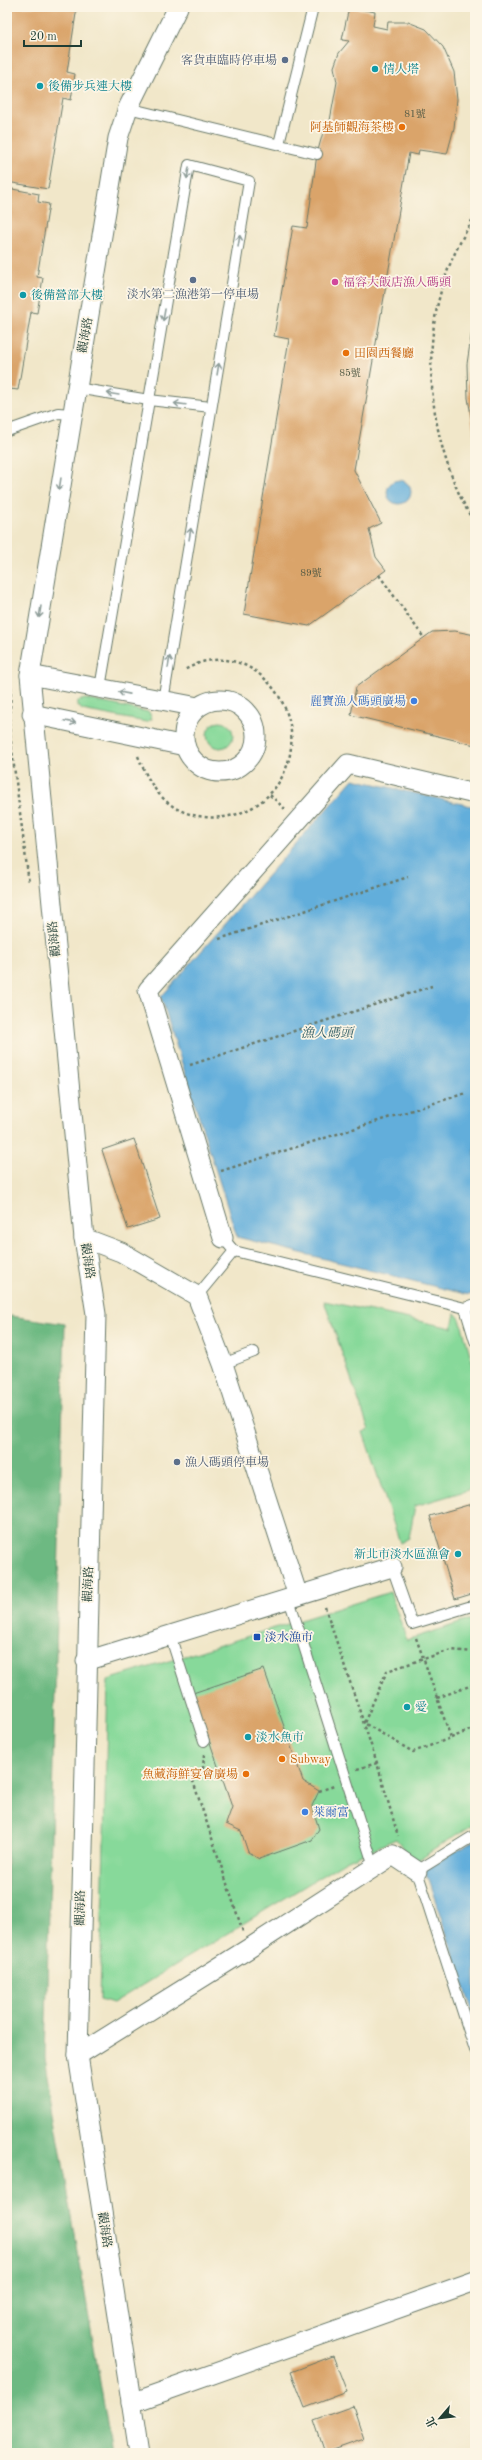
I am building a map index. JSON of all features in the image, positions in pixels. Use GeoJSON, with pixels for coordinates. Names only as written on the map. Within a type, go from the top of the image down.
{"type":"FeatureCollection","features":[{"type":"Feature","properties":{"kind":"street","name":"觀海路"},"geometry":{"type":"LineString","coordinates":[[139,2453],[78,2055],[86,1661],[96,1314],[84,1238],[32,714],[30,675],[118,138],[128,108],[178,7]]}},
{"type":"Feature","properties":{"kind":"street"},"geometry":{"type":"LineString","coordinates":[[30,675],[198,707]]}},
{"type":"Feature","properties":{"kind":"street"},"geometry":{"type":"LineString","coordinates":[[214,700],[226,700],[238,704],[247,712],[254,722],[256,734],[254,747],[249,757],[241,765],[220,772],[208,770],[198,765],[190,756],[185,746],[184,734],[187,722],[198,707],[214,700]]}},
{"type":"Feature","properties":{"kind":"street"},"geometry":{"type":"LineString","coordinates":[[32,714],[185,746]]}},
{"type":"Feature","properties":{"kind":"street"},"geometry":{"type":"LineString","coordinates":[[229,1245],[148,990],[348,764],[475,794]]}},
{"type":"Feature","properties":{"kind":"street"},"geometry":{"type":"LineString","coordinates":[[84,1238],[121,1252],[197,1296],[223,1364],[294,1598]]}},
{"type":"Feature","properties":{"kind":"street"},"geometry":{"type":"LineString","coordinates":[[86,1661],[392,1567]]}},
{"type":"Feature","properties":{"kind":"street"},"geometry":{"type":"LineString","coordinates":[[78,2055],[248,1949],[393,1855],[417,1871]]}},
{"type":"Feature","properties":{"kind":"street"},"geometry":{"type":"LineString","coordinates":[[131,2403],[475,2281]]}},
{"type":"Feature","properties":{"kind":"lane"},"geometry":{"type":"LineString","coordinates":[[279,144],[313,7]]}},
{"type":"Feature","properties":{"kind":"lane"},"geometry":{"type":"LineString","coordinates":[[128,108],[318,154]]}},
{"type":"Feature","properties":{"kind":"lane"},"geometry":{"type":"LineString","coordinates":[[100,688],[189,165],[249,181],[163,700]]}},
{"type":"Feature","properties":{"kind":"lane"},"geometry":{"type":"LineString","coordinates":[[76,388],[149,400],[211,407]]}},
{"type":"Feature","properties":{"kind":"lane"},"geometry":{"type":"LineString","coordinates":[[7,431],[58,413],[72,414]]}},
{"type":"Feature","properties":{"kind":"lane"},"geometry":{"type":"LineString","coordinates":[[197,1296],[229,1245],[465,1308],[475,1304]]}},
{"type":"Feature","properties":{"kind":"lane"},"geometry":{"type":"LineString","coordinates":[[465,1308],[475,1341]]}},
{"type":"Feature","properties":{"kind":"lane"},"geometry":{"type":"LineString","coordinates":[[223,1364],[254,1352]]}},
{"type":"Feature","properties":{"kind":"lane"},"geometry":{"type":"LineString","coordinates":[[392,1567],[412,1624],[475,1605]]}},
{"type":"Feature","properties":{"kind":"lane"},"geometry":{"type":"LineString","coordinates":[[294,1598],[374,1867]]}},
{"type":"Feature","properties":{"kind":"lane"},"geometry":{"type":"LineString","coordinates":[[170,1635],[204,1741]]}},
{"type":"Feature","properties":{"kind":"lane"},"geometry":{"type":"LineString","coordinates":[[475,1835],[417,1871],[475,2050]]}},
{"type":"Feature","properties":{"kind":"path"},"geometry":{"type":"LineString","coordinates":[[475,215],[445,278],[435,320],[432,362],[434,406],[441,447],[454,486],[475,524]]}},
{"type":"Feature","properties":{"kind":"path"},"geometry":{"type":"LineString","coordinates":[[379,575],[424,638]]}},
{"type":"Feature","properties":{"kind":"path"},"geometry":{"type":"LineString","coordinates":[[138,756],[148,782],[167,803],[192,816],[220,819],[247,812],[270,795],[285,773],[291,747],[288,720],[278,695],[265,677],[253,669],[230,660],[206,661],[184,670]]}},
{"type":"Feature","properties":{"kind":"path"},"geometry":{"type":"LineString","coordinates":[[217,940],[408,877]]}},
{"type":"Feature","properties":{"kind":"path"},"geometry":{"type":"LineString","coordinates":[[184,1067],[432,986]]}},
{"type":"Feature","properties":{"kind":"path"},"geometry":{"type":"LineString","coordinates":[[217,1173],[466,1093]]}},
{"type":"Feature","properties":{"kind":"path"},"geometry":{"type":"LineString","coordinates":[[319,1590],[377,1763],[399,1842],[393,1855]]}},
{"type":"Feature","properties":{"kind":"path"},"geometry":{"type":"LineString","coordinates":[[412,1624],[451,1738]]}},
{"type":"Feature","properties":{"kind":"path"},"geometry":{"type":"LineString","coordinates":[[364,1723],[387,1670],[451,1650],[475,1652]]}},
{"type":"Feature","properties":{"kind":"path"},"geometry":{"type":"LineString","coordinates":[[437,1698],[475,1684]]}},
{"type":"Feature","properties":{"kind":"path"},"geometry":{"type":"LineString","coordinates":[[364,1723],[413,1752],[475,1728]]}},
{"type":"Feature","properties":{"kind":"path"},"geometry":{"type":"LineString","coordinates":[[204,1741],[203,1769],[193,1781],[248,1949]]}},
{"type":"Feature","properties":{"kind":"path"},"geometry":{"type":"LineString","coordinates":[[345,1773],[377,1763]]}},
{"type":"Feature","properties":{"kind":"green space"},"geometry":{"type":"Polygon","coordinates":[[[85,699],[149,712],[152,719],[146,722],[82,710],[77,704],[78,701],[85,699]]]}},
{"type":"Feature","properties":{"kind":"green space"},"geometry":{"type":"Polygon","coordinates":[[[220,722],[229,726],[233,735],[229,744],[220,748],[211,744],[207,735],[211,726],[220,722]]]}},
{"type":"Feature","properties":{"kind":"green space"},"geometry":{"type":"Polygon","coordinates":[[[324,1301],[452,1328],[455,1313],[460,1319],[475,1372],[475,1488],[415,1506],[409,1538],[400,1543],[363,1432],[369,1430],[324,1301]]]}},
{"type":"Feature","properties":{"kind":"green space"},"geometry":{"type":"Polygon","coordinates":[[[11,1316],[65,1324],[45,2058],[112,2453],[7,2453],[7,1317],[11,1316]]]}},
{"type":"Feature","properties":{"kind":"green space"},"geometry":{"type":"Polygon","coordinates":[[[390,1592],[407,1640],[475,1618],[475,1823],[415,1862],[396,1839],[346,1861],[113,2003],[100,1999],[108,1680],[390,1592]]]}},
{"type":"Feature","properties":{"kind":"water"},"geometry":{"type":"Polygon","coordinates":[[[399,480],[408,483],[411,492],[408,501],[399,504],[390,501],[387,492],[390,483],[399,480]]]}},
{"type":"Feature","properties":{"kind":"water","name":"漁人碼頭"},"geometry":{"type":"Polygon","coordinates":[[[353,779],[475,807],[475,1292],[469,1295],[237,1237],[161,997],[353,779]]]}},
{"type":"Feature","properties":{"kind":"water"},"geometry":{"type":"Polygon","coordinates":[[[475,1840],[475,2018],[425,1870],[475,1840]]]}},
{"type":"Feature","properties":{"kind":"building","name":"後備步兵連大樓"},"geometry":{"type":"Polygon","coordinates":[[[7,7],[77,7],[67,72],[75,74],[71,100],[63,98],[48,189],[7,182],[7,7]]]}},
{"type":"Feature","properties":{"kind":"building","name":"福容大飯店漁人碼頭"},"geometry":{"type":"Polygon","coordinates":[[[349,7],[375,12],[373,26],[387,29],[388,22],[408,22],[426,29],[443,47],[454,72],[457,99],[454,128],[447,154],[419,150],[418,155],[409,153],[354,470],[381,523],[369,529],[376,557],[386,570],[309,626],[244,614],[289,339],[274,336],[293,226],[307,228],[317,154],[325,125],[329,126],[337,82],[334,67],[339,53],[349,41],[342,40],[349,7]]]}},
{"type":"Feature","properties":{"kind":"building","name":"後備營部大樓"},"geometry":{"type":"Polygon","coordinates":[[[7,188],[39,194],[38,202],[49,204],[37,277],[43,278],[37,313],[31,312],[18,390],[10,389],[9,396],[7,188]]]}},
{"type":"Feature","properties":{"kind":"building"},"geometry":{"type":"Polygon","coordinates":[[[474,316],[475,433],[468,398],[467,364],[474,316]]]}},
{"type":"Feature","properties":{"kind":"building","name":"麗寶漁人碼頭廣場"},"geometry":{"type":"Polygon","coordinates":[[[455,631],[475,635],[475,745],[351,715],[356,687],[432,632],[455,631]]]}},
{"type":"Feature","properties":{"kind":"building"},"geometry":{"type":"Polygon","coordinates":[[[134,1139],[160,1219],[128,1229],[102,1150],[134,1139]]]}},
{"type":"Feature","properties":{"kind":"building","name":"新北市淡水區漁會"},"geometry":{"type":"Polygon","coordinates":[[[475,1503],[475,1593],[455,1599],[430,1516],[475,1503]]]}},
{"type":"Feature","properties":{"kind":"building","name":"淡水魚市"},"geometry":{"type":"Polygon","coordinates":[[[264,1669],[303,1781],[319,1791],[312,1806],[319,1829],[312,1840],[259,1859],[248,1852],[241,1831],[226,1824],[232,1807],[193,1693],[264,1669]]]}},
{"type":"Feature","properties":{"kind":"building"},"geometry":{"type":"Polygon","coordinates":[[[333,2356],[347,2392],[305,2408],[291,2372],[333,2356]]]}},
{"type":"Feature","properties":{"kind":"building"},"geometry":{"type":"Polygon","coordinates":[[[353,2406],[364,2439],[325,2453],[314,2420],[353,2406]]]}},
{"type":"Feature","properties":{"kind":"place","name":"客貨車臨時停車場"},"geometry":{"type":"Point","coordinates":[285,60]}},
{"type":"Feature","properties":{"kind":"place","name":"情人塔"},"geometry":{"type":"Point","coordinates":[375,69]}},
{"type":"Feature","properties":{"kind":"place","name":"後備步兵連大樓"},"geometry":{"type":"Point","coordinates":[40,86]}},
{"type":"Feature","properties":{"kind":"place","name":"阿基師觀海茶樓"},"geometry":{"type":"Point","coordinates":[402,127]}},
{"type":"Feature","properties":{"kind":"place","name":"淡水第二漁港第一停車場"},"geometry":{"type":"Point","coordinates":[193,280]}},
{"type":"Feature","properties":{"kind":"place","name":"福容大飯店漁人碼頭"},"geometry":{"type":"Point","coordinates":[335,282]}},
{"type":"Feature","properties":{"kind":"place","name":"後備營部大樓"},"geometry":{"type":"Point","coordinates":[23,295]}},
{"type":"Feature","properties":{"kind":"place","name":"田園西餐廳"},"geometry":{"type":"Point","coordinates":[346,353]}},
{"type":"Feature","properties":{"kind":"place","name":"麗寶漁人碼頭廣場"},"geometry":{"type":"Point","coordinates":[414,701]}},
{"type":"Feature","properties":{"kind":"place","name":"漁人碼頭停車場"},"geometry":{"type":"Point","coordinates":[177,1462]}},
{"type":"Feature","properties":{"kind":"place","name":"新北市淡水區漁會"},"geometry":{"type":"Point","coordinates":[458,1554]}},
{"type":"Feature","properties":{"kind":"place","name":"淡水漁市"},"geometry":{"type":"Point","coordinates":[257,1637]}},
{"type":"Feature","properties":{"kind":"place","name":"愛"},"geometry":{"type":"Point","coordinates":[407,1707]}},
{"type":"Feature","properties":{"kind":"place","name":"淡水魚市"},"geometry":{"type":"Point","coordinates":[248,1737]}},
{"type":"Feature","properties":{"kind":"place","name":"Subway"},"geometry":{"type":"Point","coordinates":[282,1759]}},
{"type":"Feature","properties":{"kind":"place","name":"魚藏海鮮宴會廣場"},"geometry":{"type":"Point","coordinates":[246,1774]}},
{"type":"Feature","properties":{"kind":"place","name":"萊爾富"},"geometry":{"type":"Point","coordinates":[305,1812]}}]}
